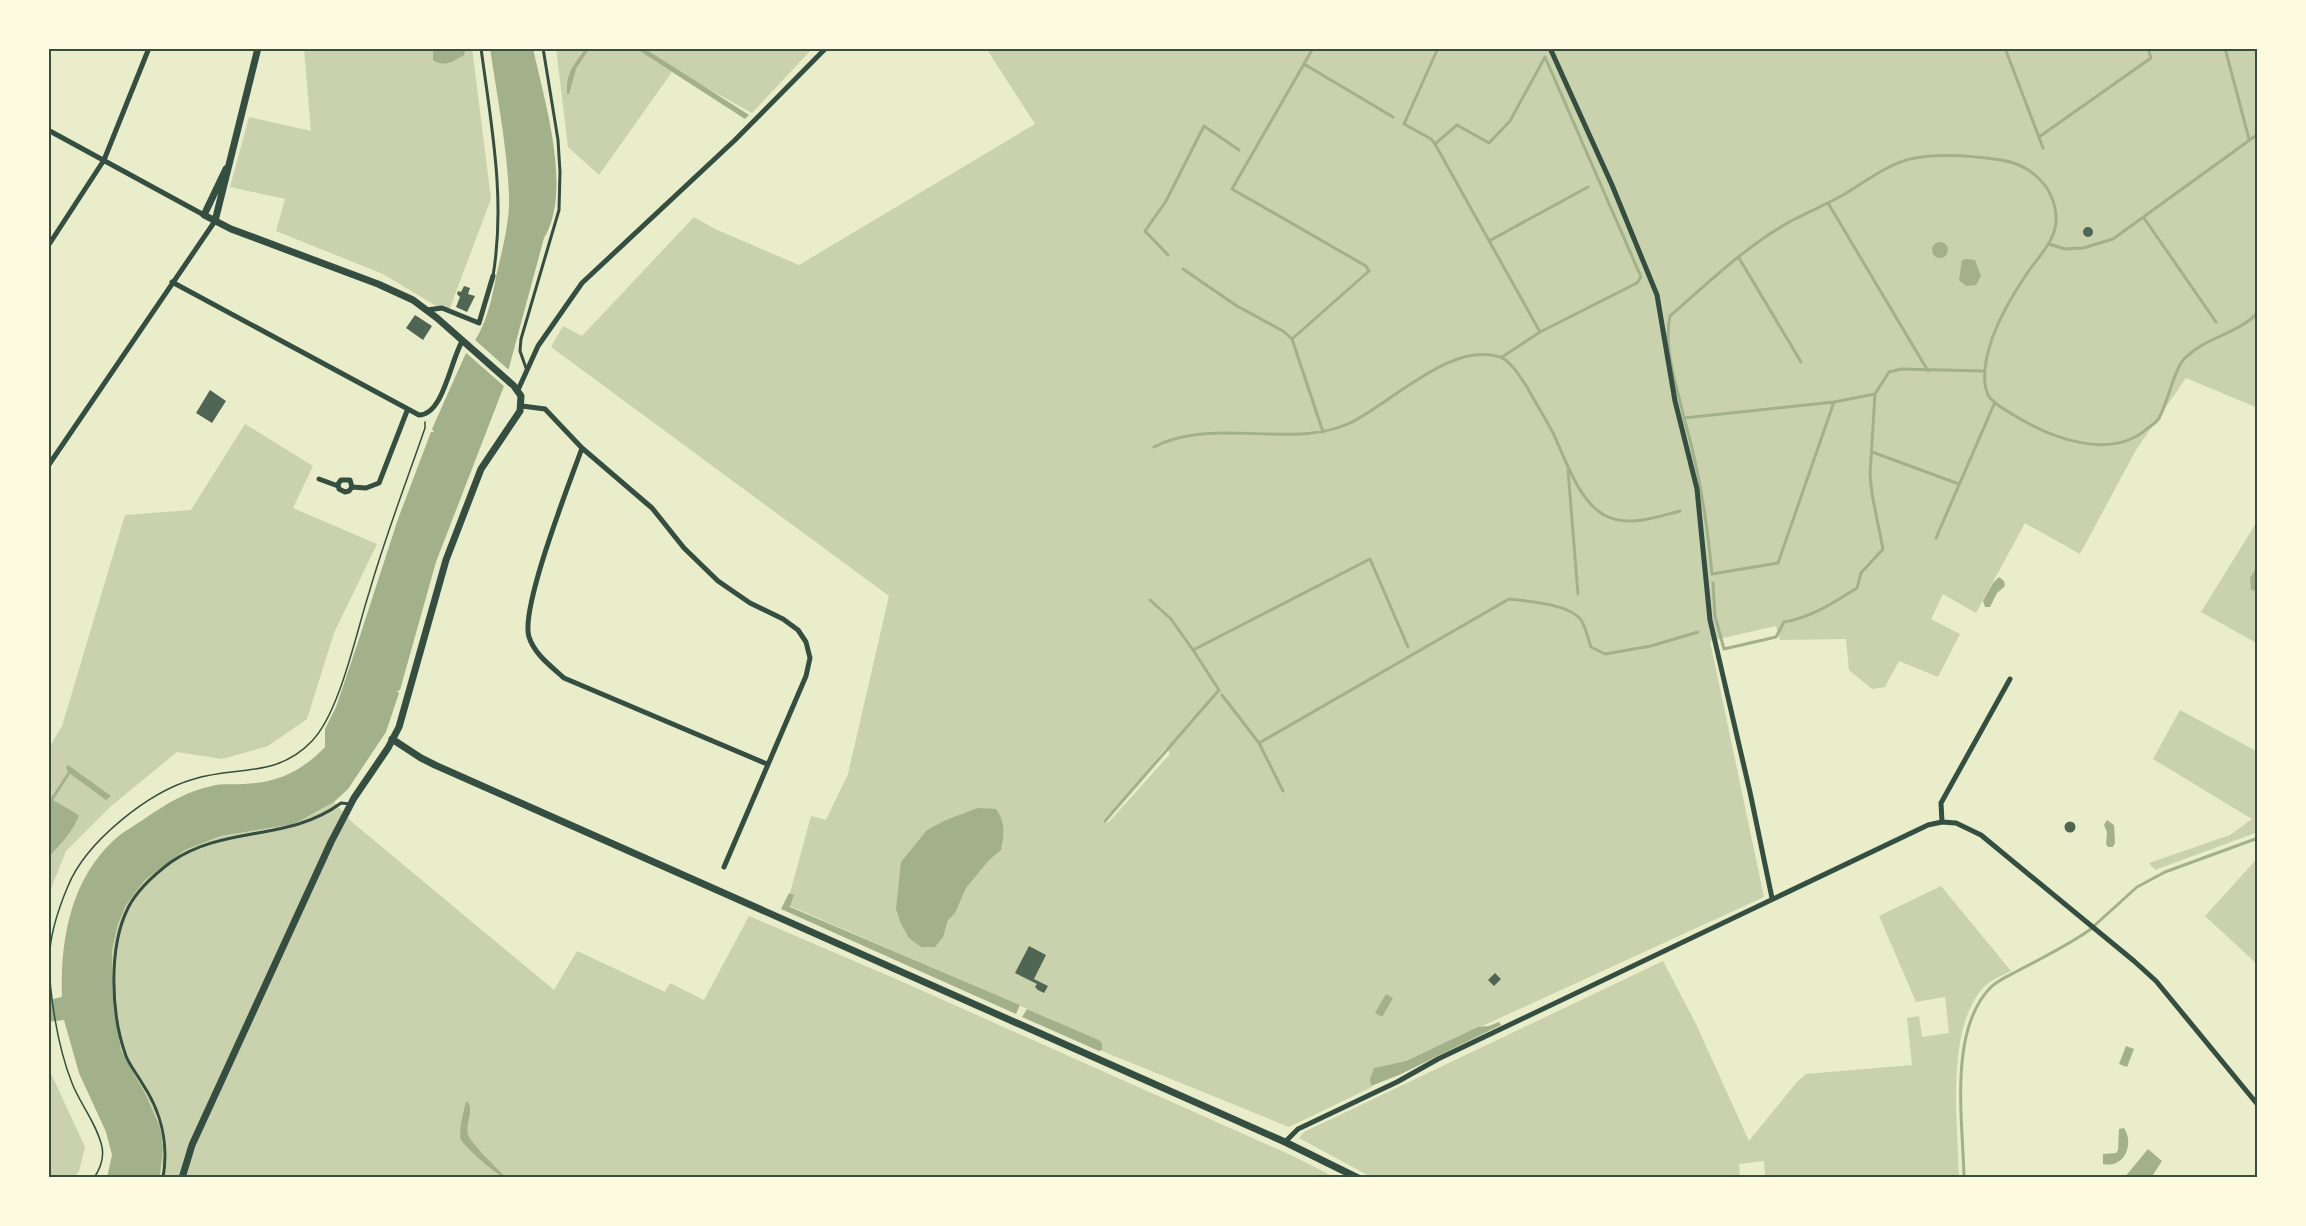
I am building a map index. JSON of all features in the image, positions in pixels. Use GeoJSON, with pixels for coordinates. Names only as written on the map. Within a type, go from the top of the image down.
{"type":"FeatureCollection","features":[{"type":"Feature","properties":{"kind":"street"},"geometry":{"type":"LineString","coordinates":[[48,246],[104,160],[150,48]]}},
{"type":"Feature","properties":{"kind":"street"},"geometry":{"type":"LineString","coordinates":[[48,466],[214,221],[258,48]]}},
{"type":"Feature","properties":{"kind":"street"},"geometry":{"type":"LineString","coordinates":[[518,390],[527,368],[551,325],[582,283],[735,140],[826,48]]}},
{"type":"Feature","properties":{"kind":"street"},"geometry":{"type":"LineString","coordinates":[[1550,48],[1612,185],[1657,295],[1674,401],[1697,489],[1710,620],[1772,898]]}},
{"type":"Feature","properties":{"kind":"street"},"geometry":{"type":"LineString","coordinates":[[48,130],[214,221],[396,291],[427,310],[511,383],[518,390],[522,406],[518,416],[481,470],[450,550],[399,727],[351,804],[253,1009],[192,1145],[183,1178]]}},
{"type":"Feature","properties":{"kind":"street"},"geometry":{"type":"LineString","coordinates":[[204,215],[226,169]]}},
{"type":"Feature","properties":{"kind":"street"},"geometry":{"type":"LineString","coordinates":[[427,310],[442,308],[479,323],[493,276]]}},
{"type":"Feature","properties":{"kind":"street"},"geometry":{"type":"LineString","coordinates":[[172,282],[407,411],[424,415],[433,409],[454,365],[458,348],[464,342]]}},
{"type":"Feature","properties":{"kind":"street"},"geometry":{"type":"LineString","coordinates":[[522,406],[545,409],[582,448],[652,508],[684,548],[717,581],[750,603],[783,619],[798,630],[806,642],[810,658],[806,676],[724,867]]}},
{"type":"Feature","properties":{"kind":"street"},"geometry":{"type":"LineString","coordinates":[[352,487],[366,488],[379,483],[407,411]]}},
{"type":"Feature","properties":{"kind":"street"},"geometry":{"type":"LineString","coordinates":[[582,448],[550,538],[528,615],[529,636],[541,658],[564,678],[767,764]]}},
{"type":"Feature","properties":{"kind":"street"},"geometry":{"type":"LineString","coordinates":[[338,486],[339,481],[345,478],[351,482],[352,487]]}},
{"type":"Feature","properties":{"kind":"street"},"geometry":{"type":"LineString","coordinates":[[319,479],[338,486],[345,492],[352,487]]}},
{"type":"Feature","properties":{"kind":"street"},"geometry":{"type":"LineString","coordinates":[[1942,822],[1941,803],[2010,679]]}},
{"type":"Feature","properties":{"kind":"street"},"geometry":{"type":"LineString","coordinates":[[392,739],[435,765],[1285,1142],[1358,1178]]}},
{"type":"Feature","properties":{"kind":"street"},"geometry":{"type":"LineString","coordinates":[[1285,1142],[1298,1129],[1397,1082],[1438,1059],[1772,898],[1928,825],[1942,822],[1965,826],[1995,845],[2156,981],[2258,1104]]}},
{"type":"Feature","properties":{"kind":"lane"},"geometry":{"type":"LineString","coordinates":[[481,48],[498,179],[499,240],[493,276]]}},
{"type":"Feature","properties":{"kind":"lane"},"geometry":{"type":"LineString","coordinates":[[527,368],[520,351],[520,339],[559,210],[558,140],[543,48]]}},
{"type":"Feature","properties":{"kind":"lane"},"geometry":{"type":"LineString","coordinates":[[163,1178],[166,1159],[161,1121],[126,1056],[119,1025],[115,990],[115,957],[128,908],[140,890],[156,874],[196,849],[223,839],[305,824],[327,814],[341,803],[351,804]]}},
{"type":"Feature","properties":{"kind":"path"},"geometry":{"type":"LineString","coordinates":[[94,1178],[99,1171],[102,1149],[98,1134],[72,1084],[63,1059],[52,994],[50,950],[59,910],[68,885],[80,861],[96,843],[141,807],[170,789],[195,778],[274,766],[300,752],[323,729],[425,428],[424,415]]}},
{"type":"Feature","properties":{"kind":"shaded area"},"geometry":{"type":"Polygon","coordinates":[[[304,48],[472,48],[491,199],[448,313],[383,274],[276,231],[285,199],[230,187],[249,117],[311,131],[304,48]]]}},
{"type":"Feature","properties":{"kind":"shaded area"},"geometry":{"type":"Polygon","coordinates":[[[433,48],[466,48],[464,55],[445,64],[433,60],[433,48]]]}},
{"type":"Feature","properties":{"kind":"shaded area"},"geometry":{"type":"Polygon","coordinates":[[[490,48],[533,48],[549,119],[556,171],[556,196],[552,218],[544,238],[504,386],[436,562],[386,732],[348,789],[334,802],[294,824],[221,836],[185,850],[145,880],[126,905],[118,924],[112,950],[113,998],[121,1050],[146,1095],[160,1127],[163,1147],[160,1178],[107,1178],[112,1155],[106,1132],[79,1073],[64,1020],[48,1022],[48,1000],[62,997],[66,934],[77,893],[98,857],[117,838],[178,798],[203,788],[256,783],[278,778],[298,769],[325,747],[325,729],[336,707],[398,519],[431,432],[434,432],[432,429],[466,353],[478,336],[492,298],[507,226],[509,195],[504,140],[490,48]]]}},
{"type":"Feature","properties":{"kind":"shaded area"},"geometry":{"type":"Polygon","coordinates":[[[556,48],[586,48],[574,63],[569,75],[567,94],[576,69],[590,48],[635,48],[672,72],[599,175],[568,147],[556,48]]]}},
{"type":"Feature","properties":{"kind":"shaded area"},"geometry":{"type":"Polygon","coordinates":[[[586,48],[590,48],[576,69],[569,94],[567,94],[569,75],[586,48]]]}},
{"type":"Feature","properties":{"kind":"shaded area"},"geometry":{"type":"Polygon","coordinates":[[[635,48],[644,48],[749,115],[745,119],[635,48]]]}},
{"type":"Feature","properties":{"kind":"shaded area"},"geometry":{"type":"Polygon","coordinates":[[[644,48],[813,48],[752,113],[698,83],[644,48]]]}},
{"type":"Feature","properties":{"kind":"shaded area"},"geometry":{"type":"Polygon","coordinates":[[[986,48],[2258,48],[2258,408],[2186,378],[2136,450],[2080,554],[2025,523],[1976,613],[1943,594],[1931,619],[1960,634],[1938,677],[1899,661],[1885,687],[1872,689],[1849,670],[1846,639],[1780,640],[1776,626],[1710,641],[1764,897],[1406,1061],[1375,1068],[1372,1073],[1372,1087],[1289,1127],[1102,1051],[1102,1043],[1099,1040],[790,906],[794,896],[790,893],[811,816],[826,820],[848,774],[889,596],[551,347],[563,326],[582,336],[694,217],[715,229],[799,265],[1035,124],[986,48]],[[1166,747],[1125,798],[1103,820],[1108,823],[1170,754],[1166,747]]]}},
{"type":"Feature","properties":{"kind":"shaded area"},"geometry":{"type":"Polygon","coordinates":[[[1940,242],[1946,244],[1948,250],[1946,256],[1940,258],[1934,256],[1932,250],[1934,244],[1940,242]]]}},
{"type":"Feature","properties":{"kind":"shaded area"},"geometry":{"type":"Polygon","coordinates":[[[1962,260],[1975,260],[1981,276],[1976,285],[1966,286],[1959,280],[1962,260]]]}},
{"type":"Feature","properties":{"kind":"shaded area"},"geometry":{"type":"Polygon","coordinates":[[[245,424],[313,466],[293,508],[377,544],[334,633],[307,719],[268,746],[222,759],[177,752],[110,807],[66,851],[48,896],[48,858],[70,833],[79,815],[48,797],[48,749],[62,726],[125,515],[191,510],[245,424]]]}},
{"type":"Feature","properties":{"kind":"shaded area"},"geometry":{"type":"Polygon","coordinates":[[[2258,520],[2258,644],[2201,612],[2258,520]]]}},
{"type":"Feature","properties":{"kind":"shaded area"},"geometry":{"type":"Polygon","coordinates":[[[2258,565],[2258,591],[2251,590],[2250,578],[2258,565]]]}},
{"type":"Feature","properties":{"kind":"shaded area"},"geometry":{"type":"Polygon","coordinates":[[[1999,577],[2004,581],[2005,586],[1997,593],[1990,607],[1985,607],[1983,601],[1999,577]]]}},
{"type":"Feature","properties":{"kind":"shaded area"},"geometry":{"type":"Polygon","coordinates":[[[2180,710],[2258,752],[2258,832],[2155,870],[2149,863],[2230,835],[2252,819],[2153,759],[2180,710]]]}},
{"type":"Feature","properties":{"kind":"shaded area"},"geometry":{"type":"Polygon","coordinates":[[[68,765],[111,796],[106,800],[69,773],[66,768],[68,765]]]}},
{"type":"Feature","properties":{"kind":"shaded area"},"geometry":{"type":"Polygon","coordinates":[[[48,797],[79,815],[70,832],[48,858],[48,797]]]}},
{"type":"Feature","properties":{"kind":"shaded area"},"geometry":{"type":"Polygon","coordinates":[[[334,802],[352,822],[554,990],[577,951],[665,992],[670,983],[704,1000],[749,916],[1295,1157],[1336,1178],[160,1178],[162,1171],[160,1127],[146,1095],[121,1050],[113,998],[112,950],[118,924],[126,905],[145,880],[185,850],[221,836],[294,824],[334,802]]]}},
{"type":"Feature","properties":{"kind":"shaded area"},"geometry":{"type":"Polygon","coordinates":[[[978,808],[996,809],[999,814],[1003,829],[1001,850],[989,860],[966,888],[955,913],[948,920],[943,937],[935,947],[921,947],[909,938],[896,909],[901,862],[927,830],[978,808]]]}},
{"type":"Feature","properties":{"kind":"shaded area"},"geometry":{"type":"Polygon","coordinates":[[[2107,820],[2114,825],[2115,843],[2113,847],[2108,847],[2106,844],[2107,832],[2104,825],[2107,820]]]}},
{"type":"Feature","properties":{"kind":"shaded area"},"geometry":{"type":"Polygon","coordinates":[[[2255,861],[2258,864],[2258,965],[2205,916],[2255,861]]]}},
{"type":"Feature","properties":{"kind":"shaded area"},"geometry":{"type":"Polygon","coordinates":[[[1941,886],[2011,971],[1992,980],[1983,988],[1971,1006],[1963,1028],[1956,1079],[1959,1178],[1765,1178],[1764,1161],[1739,1164],[1740,1178],[1373,1178],[1299,1138],[1304,1132],[1663,961],[1696,1024],[1749,1141],[1806,1074],[1912,1065],[1907,1018],[1919,1016],[1922,1037],[1949,1033],[1945,997],[1916,1002],[1879,916],[1941,886]]]}},
{"type":"Feature","properties":{"kind":"shaded area"},"geometry":{"type":"Polygon","coordinates":[[[789,893],[794,895],[790,907],[1020,1005],[1016,1014],[781,909],[789,893]]]}},
{"type":"Feature","properties":{"kind":"shaded area"},"geometry":{"type":"Polygon","coordinates":[[[1386,994],[1393,998],[1382,1017],[1375,1013],[1386,994]]]}},
{"type":"Feature","properties":{"kind":"shaded area"},"geometry":{"type":"Polygon","coordinates":[[[1027,1009],[1099,1040],[1102,1043],[1102,1050],[1099,1051],[1022,1017],[1027,1009]]]}},
{"type":"Feature","properties":{"kind":"shaded area"},"geometry":{"type":"Polygon","coordinates":[[[1499,1022],[1501,1025],[1399,1075],[1371,1086],[1370,1079],[1374,1068],[1406,1061],[1478,1027],[1499,1022]]]}},
{"type":"Feature","properties":{"kind":"shaded area"},"geometry":{"type":"Polygon","coordinates":[[[2126,1046],[2134,1049],[2127,1067],[2119,1064],[2126,1046]]]}},
{"type":"Feature","properties":{"kind":"shaded area"},"geometry":{"type":"Polygon","coordinates":[[[48,1067],[85,1147],[79,1171],[74,1178],[48,1178],[48,1067]]]}},
{"type":"Feature","properties":{"kind":"shaded area"},"geometry":{"type":"Polygon","coordinates":[[[466,1102],[470,1106],[468,1135],[470,1139],[507,1178],[483,1162],[461,1140],[466,1102]]]}},
{"type":"Feature","properties":{"kind":"shaded area"},"geometry":{"type":"Polygon","coordinates":[[[2124,1128],[2128,1140],[2126,1153],[2117,1162],[2103,1164],[2103,1154],[2116,1153],[2118,1150],[2119,1129],[2124,1128]]]}},
{"type":"Feature","properties":{"kind":"shaded area"},"geometry":{"type":"Polygon","coordinates":[[[2148,1149],[2162,1161],[2151,1178],[2124,1178],[2148,1149]]]}},
{"type":"Feature","properties":{"kind":"pier"},"geometry":{"type":"Polygon","coordinates":[[[474,339],[510,371],[506,388],[464,351],[474,339]]]}},
{"type":"Feature","properties":{"kind":"building"},"geometry":{"type":"Polygon","coordinates":[[[2088,227],[2092,228],[2092,236],[2088,237],[2084,236],[2083,232],[2084,228],[2088,227]]]}},
{"type":"Feature","properties":{"kind":"building"},"geometry":{"type":"Polygon","coordinates":[[[464,286],[470,288],[468,294],[475,296],[467,312],[456,307],[460,297],[457,294],[458,291],[461,292],[464,286]]]}},
{"type":"Feature","properties":{"kind":"building"},"geometry":{"type":"Polygon","coordinates":[[[415,315],[432,326],[423,340],[406,328],[415,315]]]}},
{"type":"Feature","properties":{"kind":"building"},"geometry":{"type":"Polygon","coordinates":[[[210,390],[226,401],[212,423],[196,413],[210,390]]]}},
{"type":"Feature","properties":{"kind":"building"},"geometry":{"type":"Polygon","coordinates":[[[2070,822],[2074,823],[2074,831],[2070,832],[2066,831],[2065,827],[2066,823],[2070,822]]]}},
{"type":"Feature","properties":{"kind":"building"},"geometry":{"type":"Polygon","coordinates":[[[1029,946],[1046,955],[1034,979],[1048,986],[1044,993],[1035,987],[1037,984],[1015,973],[1029,946]]]}},
{"type":"Feature","properties":{"kind":"building"},"geometry":{"type":"Polygon","coordinates":[[[1495,973],[1501,979],[1494,986],[1488,980],[1495,973]]]}},
{"type":"Feature","properties":{"kind":"waterway"},"geometry":{"type":"LineString","coordinates":[[1313,48],[1304,64],[1393,117]]}},
{"type":"Feature","properties":{"kind":"waterway"},"geometry":{"type":"LineString","coordinates":[[1438,48],[1404,124],[1431,139],[1435,144],[1540,332],[1502,357]]}},
{"type":"Feature","properties":{"kind":"waterway"},"geometry":{"type":"LineString","coordinates":[[2005,48],[2043,148]]}},
{"type":"Feature","properties":{"kind":"waterway"},"geometry":{"type":"LineString","coordinates":[[2039,137],[2151,58],[2148,48]]}},
{"type":"Feature","properties":{"kind":"waterway"},"geometry":{"type":"LineString","coordinates":[[2225,48],[2249,139]]}},
{"type":"Feature","properties":{"kind":"waterway"},"geometry":{"type":"LineString","coordinates":[[1435,144],[1457,125],[1489,143],[1510,121],[1545,57],[1641,277],[1637,283],[1540,332]]}},
{"type":"Feature","properties":{"kind":"waterway"},"geometry":{"type":"LineString","coordinates":[[1304,64],[1232,189],[1366,266],[1369,271],[1292,339],[1323,432]]}},
{"type":"Feature","properties":{"kind":"waterway"},"geometry":{"type":"LineString","coordinates":[[1168,255],[1145,231],[1166,201],[1204,126],[1239,150]]}},
{"type":"Feature","properties":{"kind":"waterway"},"geometry":{"type":"LineString","coordinates":[[2049,244],[2065,249],[2083,248],[2113,239],[2258,134]]}},
{"type":"Feature","properties":{"kind":"waterway"},"geometry":{"type":"LineString","coordinates":[[1875,394],[1834,402],[1684,418],[1668,341],[1670,316],[1760,240],[1887,168],[1915,158],[1958,156],[2012,162],[2039,178],[2051,195],[2056,216],[2054,233],[2003,313],[1991,343],[1984,373],[1986,388],[1992,401],[2044,431],[2061,438],[2098,445],[2133,438],[2158,419],[2185,358],[2198,347],[2244,324],[2258,313]]}},
{"type":"Feature","properties":{"kind":"waterway"},"geometry":{"type":"LineString","coordinates":[[1489,241],[1588,187]]}},
{"type":"Feature","properties":{"kind":"waterway"},"geometry":{"type":"LineString","coordinates":[[1828,203],[1928,371]]}},
{"type":"Feature","properties":{"kind":"waterway"},"geometry":{"type":"LineString","coordinates":[[2144,218],[2216,322]]}},
{"type":"Feature","properties":{"kind":"waterway"},"geometry":{"type":"LineString","coordinates":[[1739,258],[1801,362]]}},
{"type":"Feature","properties":{"kind":"waterway"},"geometry":{"type":"LineString","coordinates":[[1183,269],[1237,306],[1283,331],[1292,339]]}},
{"type":"Feature","properties":{"kind":"waterway"},"geometry":{"type":"LineString","coordinates":[[1154,447],[1178,438],[1202,434],[1303,434],[1327,431],[1350,423],[1366,414],[1422,376],[1461,358],[1481,354],[1504,359],[1519,375],[1552,431],[1579,488],[1595,508],[1604,515],[1623,521],[1642,520],[1680,511]]}},
{"type":"Feature","properties":{"kind":"waterway"},"geometry":{"type":"LineString","coordinates":[[1713,583],[1715,616],[1724,649],[1776,637],[1784,622],[1813,613],[1857,588],[1861,573],[1883,549],[1870,475],[1875,394],[1889,372],[1901,369],[1984,371]]}},
{"type":"Feature","properties":{"kind":"waterway"},"geometry":{"type":"LineString","coordinates":[[1684,418],[1702,495],[1712,574],[1778,563],[1834,402]]}},
{"type":"Feature","properties":{"kind":"waterway"},"geometry":{"type":"LineString","coordinates":[[1936,538],[1995,402]]}},
{"type":"Feature","properties":{"kind":"waterway"},"geometry":{"type":"LineString","coordinates":[[1872,452],[1959,484]]}},
{"type":"Feature","properties":{"kind":"waterway"},"geometry":{"type":"LineString","coordinates":[[1568,470],[1578,594]]}},
{"type":"Feature","properties":{"kind":"waterway"},"geometry":{"type":"LineString","coordinates":[[1105,821],[1219,690],[1193,650],[1370,559],[1408,647]]}},
{"type":"Feature","properties":{"kind":"waterway"},"geometry":{"type":"LineString","coordinates":[[1283,791],[1259,743],[1509,599],[1548,604],[1568,610],[1583,623],[1591,647],[1605,654],[1651,646],[1698,632]]}},
{"type":"Feature","properties":{"kind":"waterway"},"geometry":{"type":"LineString","coordinates":[[1150,600],[1171,619],[1193,650]]}},
{"type":"Feature","properties":{"kind":"waterway"},"geometry":{"type":"LineString","coordinates":[[1222,695],[1259,743]]}},
{"type":"Feature","properties":{"kind":"waterway"},"geometry":{"type":"LineString","coordinates":[[52,799],[69,773]]}},
{"type":"Feature","properties":{"kind":"waterway"},"geometry":{"type":"LineString","coordinates":[[2095,925],[2137,887],[2165,872],[2258,838]]}},
{"type":"Feature","properties":{"kind":"waterway"},"geometry":{"type":"LineString","coordinates":[[1964,1178],[1961,1078],[1963,1052],[1977,1005],[1998,982],[2058,950],[2091,929]]}}]}
